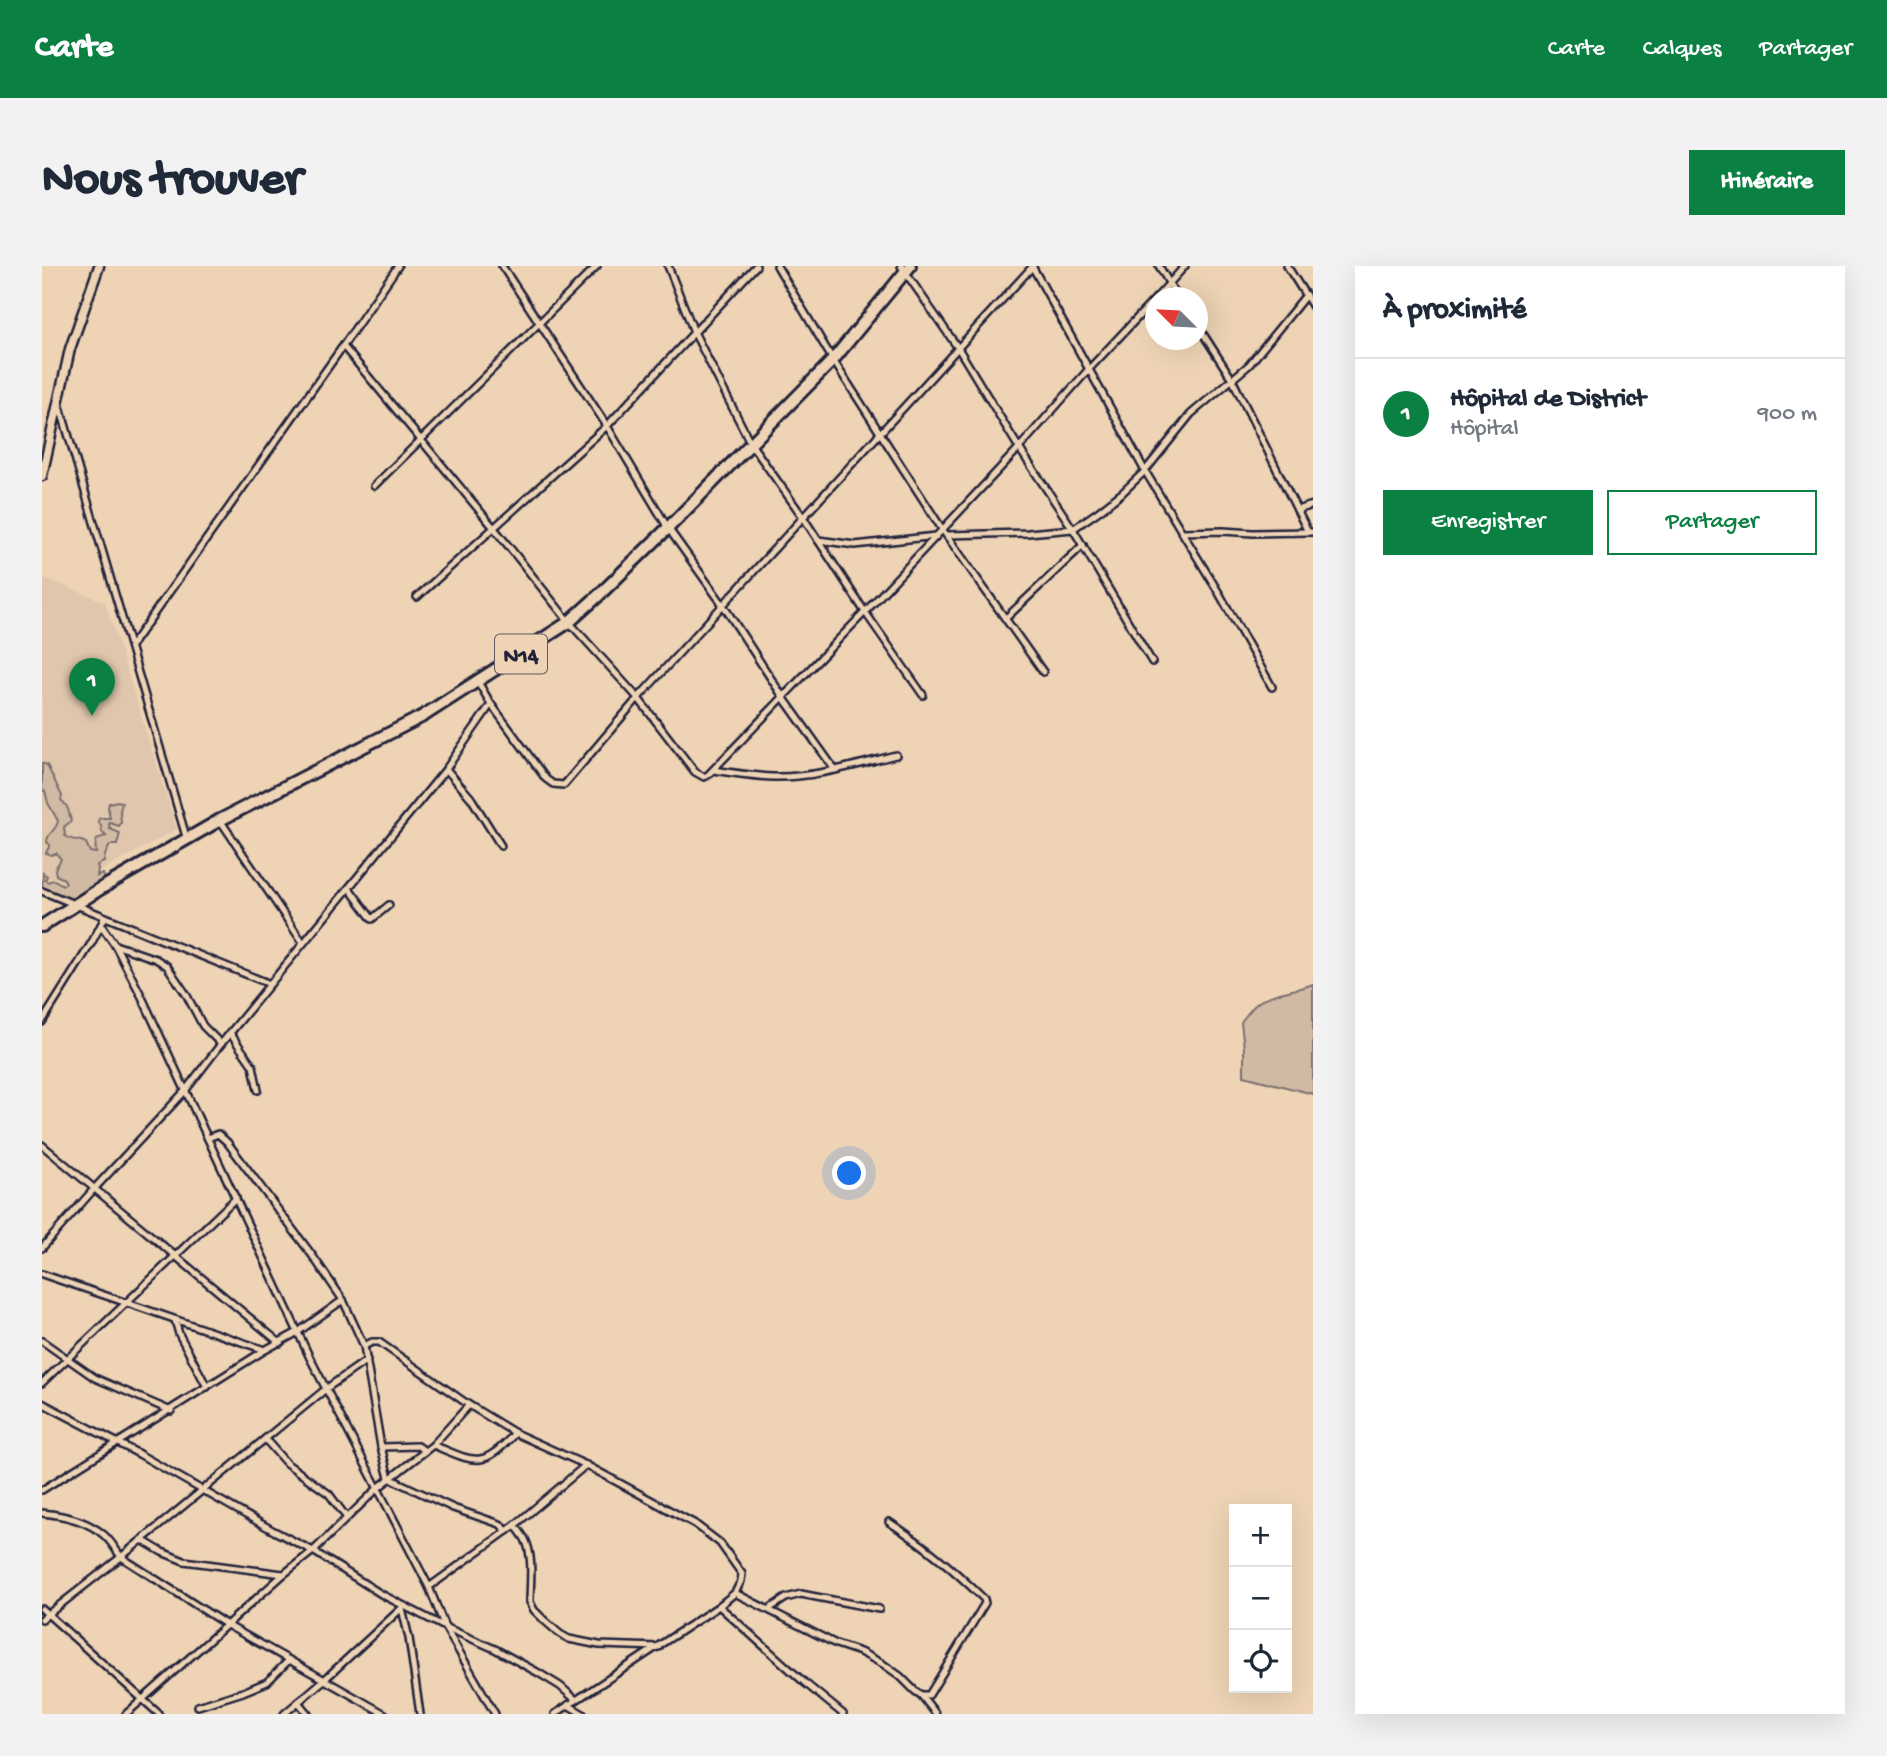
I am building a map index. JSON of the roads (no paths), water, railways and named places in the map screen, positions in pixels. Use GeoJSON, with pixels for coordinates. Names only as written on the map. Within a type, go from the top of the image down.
{"type":"FeatureCollection","features":[{"type":"Feature","properties":{"kind":"highway","name":"N14"},"geometry":{"type":"LineString","coordinates":[[42,926],[100,889],[220,820],[424,716],[569,622],[668,528],[833,360],[905,268]]}},
{"type":"Feature","properties":{"kind":"street"},"geometry":{"type":"LineString","coordinates":[[42,476],[70,349],[99,266]]}},
{"type":"Feature","properties":{"kind":"street"},"geometry":{"type":"LineString","coordinates":[[131,646],[398,266]]}},
{"type":"Feature","properties":{"kind":"street"},"geometry":{"type":"LineString","coordinates":[[502,266],[607,426],[668,528],[835,769]]}},
{"type":"Feature","properties":{"kind":"street"},"geometry":{"type":"LineString","coordinates":[[374,486],[597,266]]}},
{"type":"Feature","properties":{"kind":"street"},"geometry":{"type":"LineString","coordinates":[[668,266],[694,331],[751,444],[923,695]]}},
{"type":"Feature","properties":{"kind":"street"},"geometry":{"type":"LineString","coordinates":[[417,597],[607,426],[756,266]]}},
{"type":"Feature","properties":{"kind":"street"},"geometry":{"type":"LineString","coordinates":[[777,266],[833,360],[942,529],[1044,672]]}},
{"type":"Feature","properties":{"kind":"street"},"geometry":{"type":"LineString","coordinates":[[478,682],[546,779],[558,786],[564,785],[638,698],[1033,266],[1144,471],[1272,687]]}},
{"type":"Feature","properties":{"kind":"street"},"geometry":{"type":"LineString","coordinates":[[1159,266],[1171,287]]}},
{"type":"Feature","properties":{"kind":"street"},"geometry":{"type":"LineString","coordinates":[[1166,287],[1185,266]]}},
{"type":"Feature","properties":{"kind":"street"},"geometry":{"type":"LineString","coordinates":[[1287,266],[1313,307]]}},
{"type":"Feature","properties":{"kind":"street"},"geometry":{"type":"LineString","coordinates":[[905,268],[1073,529],[1152,662]]}},
{"type":"Feature","properties":{"kind":"street"},"geometry":{"type":"LineString","coordinates":[[947,536],[1073,529],[1099,512],[1144,471],[1191,414],[1249,365],[1306,295]]}},
{"type":"Feature","properties":{"kind":"street"},"geometry":{"type":"LineString","coordinates":[[343,346],[569,622],[638,698],[695,772],[704,777],[713,771],[865,612],[1145,309]]}},
{"type":"Feature","properties":{"kind":"street"},"geometry":{"type":"LineString","coordinates":[[1208,341],[1233,379],[1310,532]]}},
{"type":"Feature","properties":{"kind":"street"},"geometry":{"type":"LineString","coordinates":[[59,402],[187,840]]}},
{"type":"Feature","properties":{"kind":"street"},"geometry":{"type":"LineString","coordinates":[[1297,510],[1313,505]]}},
{"type":"Feature","properties":{"kind":"street"},"geometry":{"type":"LineString","coordinates":[[1181,532],[1310,532]]}},
{"type":"Feature","properties":{"kind":"street"},"geometry":{"type":"LineString","coordinates":[[818,540],[855,544],[936,536]]}},
{"type":"Feature","properties":{"kind":"street"},"geometry":{"type":"LineString","coordinates":[[1006,618],[1083,545]]}},
{"type":"Feature","properties":{"kind":"street"},"geometry":{"type":"LineString","coordinates":[[42,1248],[185,1091],[446,769],[491,704]]}},
{"type":"Feature","properties":{"kind":"street"},"geometry":{"type":"LineString","coordinates":[[713,771],[776,777],[797,776],[896,755]]}},
{"type":"Feature","properties":{"kind":"street"},"geometry":{"type":"LineString","coordinates":[[446,769],[471,798],[501,846]]}},
{"type":"Feature","properties":{"kind":"street"},"geometry":{"type":"LineString","coordinates":[[220,820],[303,943]]}},
{"type":"Feature","properties":{"kind":"street"},"geometry":{"type":"LineString","coordinates":[[349,888],[372,919],[389,905]]}},
{"type":"Feature","properties":{"kind":"street"},"geometry":{"type":"LineString","coordinates":[[42,891],[270,984]]}},
{"type":"Feature","properties":{"kind":"street"},"geometry":{"type":"LineString","coordinates":[[42,1022],[105,917]]}},
{"type":"Feature","properties":{"kind":"street"},"geometry":{"type":"LineString","coordinates":[[102,925],[141,995],[298,1332],[429,1587],[445,1627],[495,1714]]}},
{"type":"Feature","properties":{"kind":"street"},"geometry":{"type":"LineString","coordinates":[[115,945],[156,959],[167,966],[186,993],[198,1018],[221,1044]]}},
{"type":"Feature","properties":{"kind":"street"},"geometry":{"type":"LineString","coordinates":[[230,1033],[253,1066],[258,1090]]}},
{"type":"Feature","properties":{"kind":"street"},"geometry":{"type":"LineString","coordinates":[[208,1138],[218,1134],[227,1142],[343,1300],[364,1346],[388,1478]]}},
{"type":"Feature","properties":{"kind":"street"},"geometry":{"type":"LineString","coordinates":[[42,1145],[280,1343]]}},
{"type":"Feature","properties":{"kind":"street"},"geometry":{"type":"LineString","coordinates":[[42,1383],[236,1198]]}},
{"type":"Feature","properties":{"kind":"street"},"geometry":{"type":"LineString","coordinates":[[42,1274],[265,1350]]}},
{"type":"Feature","properties":{"kind":"street"},"geometry":{"type":"LineString","coordinates":[[42,1490],[298,1332],[343,1300]]}},
{"type":"Feature","properties":{"kind":"street"},"geometry":{"type":"LineString","coordinates":[[176,1321],[177,1330],[207,1387]]}},
{"type":"Feature","properties":{"kind":"street"},"geometry":{"type":"LineString","coordinates":[[42,1341],[68,1358],[83,1372],[171,1411]]}},
{"type":"Feature","properties":{"kind":"street"},"geometry":{"type":"LineString","coordinates":[[364,1346],[379,1342],[469,1405],[515,1433],[586,1465],[695,1524],[720,1544],[742,1574],[736,1593],[719,1606],[555,1714]]}},
{"type":"Feature","properties":{"kind":"street"},"geometry":{"type":"LineString","coordinates":[[42,1619],[327,1388],[367,1360]]}},
{"type":"Feature","properties":{"kind":"street"},"geometry":{"type":"LineString","coordinates":[[42,1403],[313,1550],[403,1608],[495,1648],[560,1686],[576,1700]]}},
{"type":"Feature","properties":{"kind":"street"},"geometry":{"type":"LineString","coordinates":[[126,1714],[313,1550],[388,1478],[433,1445],[469,1405]]}},
{"type":"Feature","properties":{"kind":"street"},"geometry":{"type":"LineString","coordinates":[[433,1445],[475,1461],[492,1455],[515,1433]]}},
{"type":"Feature","properties":{"kind":"street"},"geometry":{"type":"LineString","coordinates":[[265,1439],[286,1463],[329,1494],[347,1518]]}},
{"type":"Feature","properties":{"kind":"street"},"geometry":{"type":"LineString","coordinates":[[381,1447],[413,1446],[425,1451]]}},
{"type":"Feature","properties":{"kind":"street"},"geometry":{"type":"LineString","coordinates":[[429,1587],[515,1525],[586,1465]]}},
{"type":"Feature","properties":{"kind":"street"},"geometry":{"type":"LineString","coordinates":[[388,1478],[453,1508],[500,1524],[507,1531]]}},
{"type":"Feature","properties":{"kind":"street"},"geometry":{"type":"LineString","coordinates":[[42,1513],[59,1514],[92,1528],[110,1541],[121,1557],[227,1625],[385,1714]]}},
{"type":"Feature","properties":{"kind":"street"},"geometry":{"type":"LineString","coordinates":[[889,1522],[949,1565],[985,1603],[933,1690],[929,1695],[921,1695]]}},
{"type":"Feature","properties":{"kind":"street"},"geometry":{"type":"LineString","coordinates":[[515,1525],[528,1547],[531,1607],[553,1629],[569,1639],[600,1645],[659,1647]]}},
{"type":"Feature","properties":{"kind":"street"},"geometry":{"type":"LineString","coordinates":[[142,1540],[184,1561],[284,1574]]}},
{"type":"Feature","properties":{"kind":"street"},"geometry":{"type":"LineString","coordinates":[[736,1593],[836,1644],[883,1664],[921,1695],[936,1714]]}},
{"type":"Feature","properties":{"kind":"street"},"geometry":{"type":"LineString","coordinates":[[769,1609],[786,1598],[801,1594],[879,1609]]}},
{"type":"Feature","properties":{"kind":"street"},"geometry":{"type":"LineString","coordinates":[[719,1606],[843,1714]]}},
{"type":"Feature","properties":{"kind":"street"},"geometry":{"type":"LineString","coordinates":[[284,1714],[403,1608]]}},
{"type":"Feature","properties":{"kind":"street"},"geometry":{"type":"LineString","coordinates":[[403,1608],[420,1714]]}},
{"type":"Feature","properties":{"kind":"street"},"geometry":{"type":"LineString","coordinates":[[42,1609],[159,1714]]}},
{"type":"Feature","properties":{"kind":"street"},"geometry":{"type":"LineString","coordinates":[[198,1706],[267,1682],[289,1660]]}},
{"type":"Feature","properties":{"kind":"street"},"geometry":{"type":"LineString","coordinates":[[298,1702],[308,1714]]}},
{"type":"Feature","properties":{"kind":"street"},"geometry":{"type":"LineString","coordinates":[[566,1709],[583,1714]]}},
{"type":"Feature","properties":{"kind":"place","name":"Hôpital de District"},"geometry":{"type":"Point","coordinates":[92,716]}}]}
